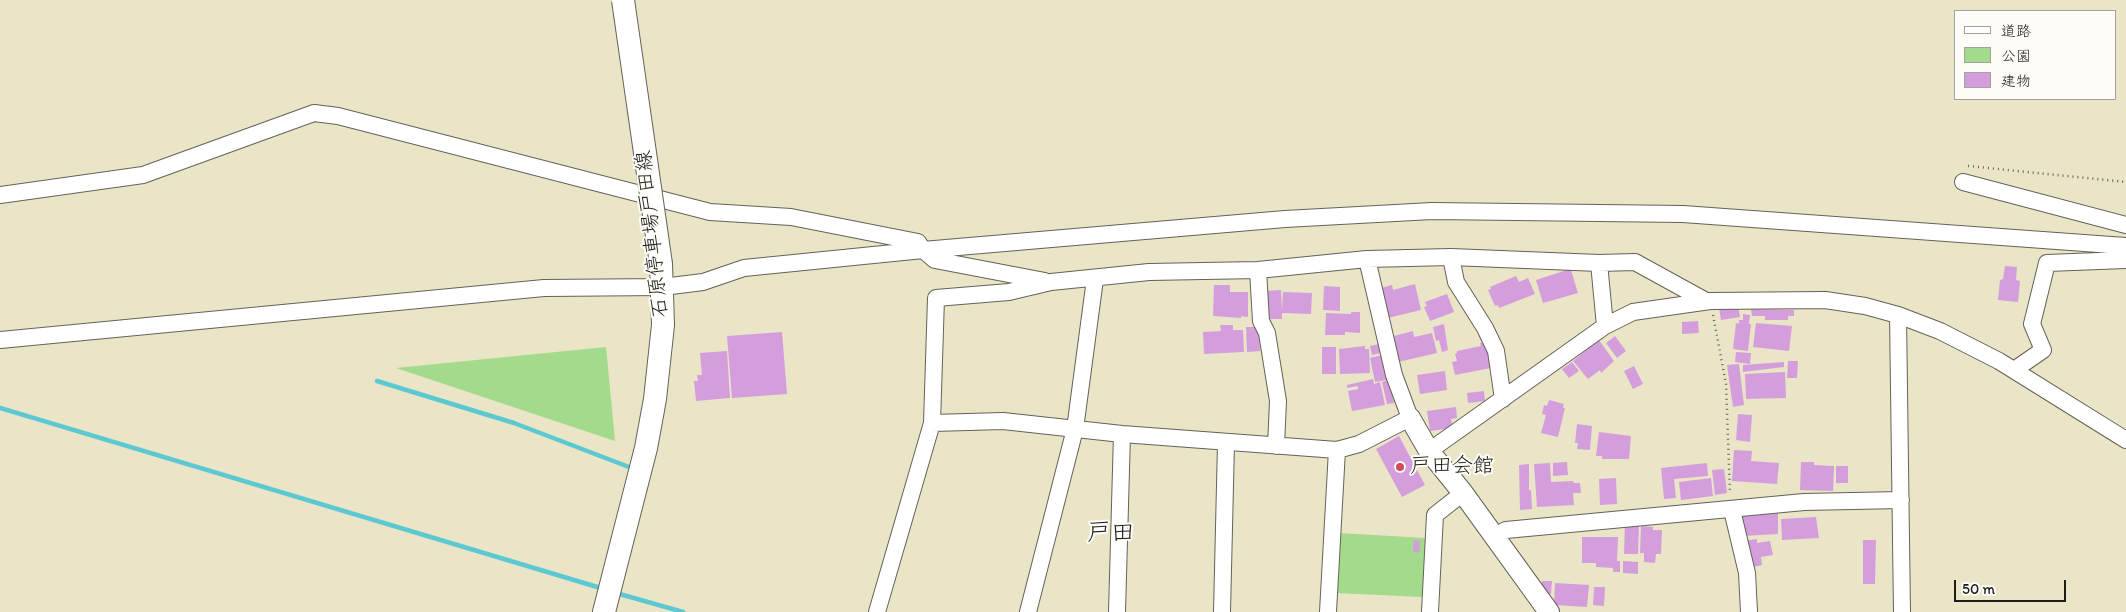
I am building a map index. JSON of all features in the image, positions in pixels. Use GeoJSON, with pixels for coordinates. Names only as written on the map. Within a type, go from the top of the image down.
{"type":"FeatureCollection","features":[{"type":"Feature","properties":{"kind":"main road","name":"石原停車場戸田線"},"geometry":{"type":"LineString","coordinates":[[608,598],[646,448],[655,399],[664,324],[661,264],[624,0]]}},
{"type":"Feature","properties":{"kind":"street"},"geometry":{"type":"LineString","coordinates":[[0,195],[143,175],[314,113],[338,116],[710,212],[791,217],[918,242],[923,250],[934,260],[1051,282]]}},
{"type":"Feature","properties":{"kind":"street"},"geometry":{"type":"LineString","coordinates":[[1963,182],[2126,225]]}},
{"type":"Feature","properties":{"kind":"street"},"geometry":{"type":"LineString","coordinates":[[0,340],[544,288],[663,287],[703,282],[744,268],[923,250],[1285,219],[1432,211],[1683,214],[2126,246]]}},
{"type":"Feature","properties":{"kind":"street"},"geometry":{"type":"LineString","coordinates":[[1451,257],[1456,282],[1486,328],[1496,351],[1503,399]]}},
{"type":"Feature","properties":{"kind":"street"},"geometry":{"type":"LineString","coordinates":[[877,612],[932,424],[936,298],[1009,292],[1051,282],[1149,272],[1258,270],[1367,259],[1451,257],[1599,263],[1635,262],[1708,301]]}},
{"type":"Feature","properties":{"kind":"street"},"geometry":{"type":"LineString","coordinates":[[1367,259],[1394,375],[1410,418],[1429,451],[1463,493],[1549,612]]}},
{"type":"Feature","properties":{"kind":"street"},"geometry":{"type":"LineString","coordinates":[[2014,370],[2043,350],[2032,324],[2047,263],[2126,260]]}},
{"type":"Feature","properties":{"kind":"street"},"geometry":{"type":"LineString","coordinates":[[1599,263],[1605,326]]}},
{"type":"Feature","properties":{"kind":"street"},"geometry":{"type":"LineString","coordinates":[[1258,270],[1261,321],[1267,333],[1278,401],[1276,446]]}},
{"type":"Feature","properties":{"kind":"street"},"geometry":{"type":"LineString","coordinates":[[1028,612],[1075,430],[1095,279]]}},
{"type":"Feature","properties":{"kind":"street"},"geometry":{"type":"LineString","coordinates":[[1429,451],[1605,326],[1633,312],[1708,301],[1825,300],[1865,306],[1898,315],[1940,331],[2014,370],[2126,440]]}},
{"type":"Feature","properties":{"kind":"street"},"geometry":{"type":"LineString","coordinates":[[1898,315],[1902,612]]}},
{"type":"Feature","properties":{"kind":"street"},"geometry":{"type":"LineString","coordinates":[[932,424],[1003,421],[1075,430],[1337,450],[1359,444],[1410,418]]}},
{"type":"Feature","properties":{"kind":"street"},"geometry":{"type":"LineString","coordinates":[[1116,612],[1122,434]]}},
{"type":"Feature","properties":{"kind":"street"},"geometry":{"type":"LineString","coordinates":[[1222,612],[1226,443]]}},
{"type":"Feature","properties":{"kind":"street"},"geometry":{"type":"LineString","coordinates":[[1328,612],[1337,450]]}},
{"type":"Feature","properties":{"kind":"street"},"geometry":{"type":"LineString","coordinates":[[1430,612],[1435,515],[1463,493]]}},
{"type":"Feature","properties":{"kind":"street"},"geometry":{"type":"LineString","coordinates":[[1494,536],[1506,530],[1804,502],[1900,500]]}},
{"type":"Feature","properties":{"kind":"street"},"geometry":{"type":"LineString","coordinates":[[1732,510],[1747,573],[1749,612]]}},
{"type":"Feature","properties":{"kind":"path"},"geometry":{"type":"LineString","coordinates":[[1963,182],[1962,166],[2126,182]]}},
{"type":"Feature","properties":{"kind":"path"},"geometry":{"type":"LineString","coordinates":[[1708,301],[1726,384],[1732,510]]}},
{"type":"Feature","properties":{"kind":"green space"},"geometry":{"type":"Polygon","coordinates":[[[606,347],[615,441],[396,368],[606,347]]]}},
{"type":"Feature","properties":{"kind":"green space"},"geometry":{"type":"Polygon","coordinates":[[[1338,533],[1426,538],[1422,597],[1335,593],[1338,533]]]}},
{"type":"Feature","properties":{"kind":"building"},"geometry":{"type":"Polygon","coordinates":[[[2005,266],[2017,267],[2016,280],[2020,281],[2018,302],[1998,300],[2000,280],[2003,279],[2005,266]]]}},
{"type":"Feature","properties":{"kind":"building"},"geometry":{"type":"Polygon","coordinates":[[[1571,270],[1578,293],[1543,303],[1536,280],[1571,270]]]}},
{"type":"Feature","properties":{"kind":"building"},"geometry":{"type":"Polygon","coordinates":[[[1516,276],[1519,282],[1528,278],[1535,294],[1499,308],[1498,305],[1495,306],[1488,290],[1491,289],[1490,287],[1516,276]]]}},
{"type":"Feature","properties":{"kind":"building"},"geometry":{"type":"Polygon","coordinates":[[[1415,284],[1421,310],[1388,318],[1381,288],[1392,285],[1393,290],[1415,284]]]}},
{"type":"Feature","properties":{"kind":"building"},"geometry":{"type":"Polygon","coordinates":[[[1214,285],[1230,285],[1230,292],[1248,292],[1248,317],[1213,316],[1214,285]]]}},
{"type":"Feature","properties":{"kind":"building"},"geometry":{"type":"Polygon","coordinates":[[[1324,286],[1340,287],[1340,311],[1323,310],[1324,286]]]}},
{"type":"Feature","properties":{"kind":"building"},"geometry":{"type":"Polygon","coordinates":[[[1281,290],[1282,310],[1283,292],[1312,293],[1311,314],[1282,313],[1282,319],[1266,319],[1265,291],[1281,290]]]}},
{"type":"Feature","properties":{"kind":"building"},"geometry":{"type":"Polygon","coordinates":[[[1447,294],[1454,312],[1430,321],[1424,307],[1427,306],[1425,302],[1447,294]]]}},
{"type":"Feature","properties":{"kind":"building"},"geometry":{"type":"Polygon","coordinates":[[[1738,305],[1740,317],[1721,320],[1719,308],[1738,305]]]}},
{"type":"Feature","properties":{"kind":"building"},"geometry":{"type":"Polygon","coordinates":[[[1751,309],[1794,310],[1794,316],[1788,316],[1788,320],[1765,320],[1765,316],[1752,316],[1751,309]]]}},
{"type":"Feature","properties":{"kind":"building"},"geometry":{"type":"Polygon","coordinates":[[[1351,312],[1360,312],[1360,333],[1345,332],[1345,335],[1325,335],[1326,313],[1351,314],[1351,312]]]}},
{"type":"Feature","properties":{"kind":"building"},"geometry":{"type":"Polygon","coordinates":[[[1743,314],[1750,315],[1748,351],[1733,349],[1736,323],[1739,324],[1739,320],[1743,320],[1743,314]]]}},
{"type":"Feature","properties":{"kind":"building"},"geometry":{"type":"Polygon","coordinates":[[[1698,321],[1699,333],[1682,334],[1682,322],[1698,321]]]}},
{"type":"Feature","properties":{"kind":"building"},"geometry":{"type":"Polygon","coordinates":[[[1756,323],[1792,326],[1789,351],[1753,347],[1756,323]]]}},
{"type":"Feature","properties":{"kind":"building"},"geometry":{"type":"Polygon","coordinates":[[[1444,324],[1448,350],[1442,352],[1439,340],[1436,341],[1433,327],[1444,324]]]}},
{"type":"Feature","properties":{"kind":"building"},"geometry":{"type":"Polygon","coordinates":[[[1220,325],[1233,325],[1233,330],[1243,330],[1244,352],[1204,354],[1203,332],[1221,331],[1220,325]]]}},
{"type":"Feature","properties":{"kind":"building"},"geometry":{"type":"Polygon","coordinates":[[[1246,327],[1259,327],[1260,351],[1247,352],[1246,327]]]}},
{"type":"Feature","properties":{"kind":"building"},"geometry":{"type":"Polygon","coordinates":[[[1413,331],[1414,337],[1432,333],[1437,353],[1398,362],[1394,336],[1413,331]]]}},
{"type":"Feature","properties":{"kind":"building"},"geometry":{"type":"Polygon","coordinates":[[[782,332],[787,394],[732,398],[727,336],[782,332]]]}},
{"type":"Feature","properties":{"kind":"building"},"geometry":{"type":"Polygon","coordinates":[[[1615,336],[1626,351],[1617,358],[1606,343],[1615,336]]]}},
{"type":"Feature","properties":{"kind":"building"},"geometry":{"type":"Polygon","coordinates":[[[1599,340],[1614,361],[1601,373],[1600,370],[1588,379],[1573,361],[1599,340]]]}},
{"type":"Feature","properties":{"kind":"building"},"geometry":{"type":"Polygon","coordinates":[[[1488,341],[1496,367],[1455,375],[1452,362],[1457,361],[1455,354],[1457,351],[1481,346],[1480,343],[1488,341]]]}},
{"type":"Feature","properties":{"kind":"building"},"geometry":{"type":"Polygon","coordinates":[[[1379,344],[1381,353],[1372,355],[1370,346],[1379,344]]]}},
{"type":"Feature","properties":{"kind":"building"},"geometry":{"type":"Polygon","coordinates":[[[1365,346],[1365,349],[1369,349],[1370,373],[1340,374],[1339,349],[1365,346]]]}},
{"type":"Feature","properties":{"kind":"building"},"geometry":{"type":"Polygon","coordinates":[[[1322,347],[1336,347],[1336,374],[1322,374],[1322,347]]]}},
{"type":"Feature","properties":{"kind":"building"},"geometry":{"type":"Polygon","coordinates":[[[727,351],[730,398],[696,401],[694,381],[698,381],[697,375],[702,375],[700,353],[727,351]]]}},
{"type":"Feature","properties":{"kind":"building"},"geometry":{"type":"Polygon","coordinates":[[[1736,352],[1751,353],[1750,364],[1735,362],[1736,352]]]}},
{"type":"Feature","properties":{"kind":"building"},"geometry":{"type":"Polygon","coordinates":[[[1382,355],[1387,380],[1375,382],[1370,358],[1382,355]]]}},
{"type":"Feature","properties":{"kind":"building"},"geometry":{"type":"Polygon","coordinates":[[[1788,361],[1798,361],[1797,378],[1787,378],[1788,361]]]}},
{"type":"Feature","properties":{"kind":"building"},"geometry":{"type":"Polygon","coordinates":[[[1572,362],[1579,371],[1569,378],[1562,369],[1572,362]]]}},
{"type":"Feature","properties":{"kind":"building"},"geometry":{"type":"Polygon","coordinates":[[[1784,362],[1784,367],[1743,372],[1743,365],[1784,362]]]}},
{"type":"Feature","properties":{"kind":"building"},"geometry":{"type":"Polygon","coordinates":[[[1739,364],[1744,405],[1733,407],[1727,365],[1739,364]]]}},
{"type":"Feature","properties":{"kind":"building"},"geometry":{"type":"Polygon","coordinates":[[[1634,366],[1643,384],[1633,389],[1624,371],[1634,366]]]}},
{"type":"Feature","properties":{"kind":"building"},"geometry":{"type":"Polygon","coordinates":[[[1445,371],[1447,390],[1420,394],[1417,375],[1445,371]]]}},
{"type":"Feature","properties":{"kind":"building"},"geometry":{"type":"Polygon","coordinates":[[[1785,372],[1786,398],[1746,399],[1745,374],[1785,372]]]}},
{"type":"Feature","properties":{"kind":"building"},"geometry":{"type":"Polygon","coordinates":[[[1373,379],[1374,384],[1380,382],[1385,405],[1352,411],[1348,391],[1358,389],[1358,386],[1347,388],[1347,385],[1373,379]]]}},
{"type":"Feature","properties":{"kind":"building"},"geometry":{"type":"Polygon","coordinates":[[[1389,380],[1394,403],[1387,404],[1382,382],[1389,380]]]}},
{"type":"Feature","properties":{"kind":"building"},"geometry":{"type":"Polygon","coordinates":[[[1484,391],[1485,401],[1468,403],[1467,393],[1484,391]]]}},
{"type":"Feature","properties":{"kind":"building"},"geometry":{"type":"Polygon","coordinates":[[[1549,400],[1564,404],[1563,408],[1565,408],[1558,437],[1541,433],[1546,415],[1542,414],[1544,405],[1547,406],[1549,400]]]}},
{"type":"Feature","properties":{"kind":"building"},"geometry":{"type":"Polygon","coordinates":[[[1456,407],[1457,418],[1451,419],[1453,428],[1430,431],[1427,411],[1456,407]]]}},
{"type":"Feature","properties":{"kind":"building"},"geometry":{"type":"Polygon","coordinates":[[[1738,414],[1752,415],[1750,442],[1736,440],[1738,414]]]}},
{"type":"Feature","properties":{"kind":"building"},"geometry":{"type":"Polygon","coordinates":[[[1577,424],[1592,426],[1590,450],[1577,449],[1578,443],[1575,443],[1577,424]]]}},
{"type":"Feature","properties":{"kind":"building"},"geometry":{"type":"Polygon","coordinates":[[[1599,432],[1631,436],[1629,459],[1602,459],[1602,456],[1596,456],[1599,432]]]}},
{"type":"Feature","properties":{"kind":"building","name":"戸田会館"},"geometry":{"type":"Polygon","coordinates":[[[1399,436],[1425,485],[1402,497],[1376,449],[1399,436]]]}},
{"type":"Feature","properties":{"kind":"building"},"geometry":{"type":"Polygon","coordinates":[[[1734,450],[1752,451],[1751,461],[1779,463],[1777,484],[1732,481],[1734,450]]]}},
{"type":"Feature","properties":{"kind":"building"},"geometry":{"type":"Polygon","coordinates":[[[1567,462],[1568,475],[1553,476],[1553,463],[1567,462]]]}},
{"type":"Feature","properties":{"kind":"building"},"geometry":{"type":"Polygon","coordinates":[[[1801,462],[1814,462],[1814,465],[1834,466],[1833,491],[1800,490],[1801,462]]]}},
{"type":"Feature","properties":{"kind":"building"},"geometry":{"type":"Polygon","coordinates":[[[1550,463],[1551,482],[1573,481],[1574,483],[1580,483],[1581,493],[1573,493],[1574,505],[1537,507],[1534,464],[1550,463]]]}},
{"type":"Feature","properties":{"kind":"building"},"geometry":{"type":"Polygon","coordinates":[[[1707,463],[1708,476],[1674,479],[1676,498],[1664,499],[1661,468],[1707,463]]]}},
{"type":"Feature","properties":{"kind":"building"},"geometry":{"type":"Polygon","coordinates":[[[1529,464],[1529,490],[1531,490],[1532,509],[1520,510],[1519,465],[1529,464]]]}},
{"type":"Feature","properties":{"kind":"building"},"geometry":{"type":"Polygon","coordinates":[[[1836,466],[1848,466],[1848,483],[1836,483],[1836,466]]]}},
{"type":"Feature","properties":{"kind":"building"},"geometry":{"type":"Polygon","coordinates":[[[1724,469],[1727,493],[1715,495],[1712,470],[1724,469]]]}},
{"type":"Feature","properties":{"kind":"building"},"geometry":{"type":"Polygon","coordinates":[[[1616,478],[1617,504],[1600,505],[1599,479],[1616,478]]]}},
{"type":"Feature","properties":{"kind":"building"},"geometry":{"type":"Polygon","coordinates":[[[1711,478],[1713,496],[1681,500],[1679,482],[1711,478]]]}},
{"type":"Feature","properties":{"kind":"building"},"geometry":{"type":"Polygon","coordinates":[[[1778,510],[1778,534],[1743,536],[1742,514],[1778,510]]]}},
{"type":"Feature","properties":{"kind":"building"},"geometry":{"type":"Polygon","coordinates":[[[1816,517],[1819,538],[1782,540],[1781,519],[1816,517]]]}},
{"type":"Feature","properties":{"kind":"building"},"geometry":{"type":"Polygon","coordinates":[[[1625,522],[1639,523],[1638,554],[1624,554],[1625,522]]]}},
{"type":"Feature","properties":{"kind":"building"},"geometry":{"type":"Polygon","coordinates":[[[1641,526],[1653,527],[1653,530],[1662,530],[1661,554],[1656,554],[1655,563],[1644,562],[1644,553],[1640,553],[1641,526]]]}},
{"type":"Feature","properties":{"kind":"building"},"geometry":{"type":"Polygon","coordinates":[[[1582,537],[1618,537],[1617,561],[1620,561],[1620,572],[1613,572],[1613,568],[1596,567],[1596,563],[1582,563],[1582,537]]]}},
{"type":"Feature","properties":{"kind":"building"},"geometry":{"type":"Polygon","coordinates":[[[1757,539],[1757,543],[1770,541],[1773,555],[1761,557],[1762,565],[1749,568],[1744,541],[1757,539]]]}},
{"type":"Feature","properties":{"kind":"building"},"geometry":{"type":"Polygon","coordinates":[[[1414,540],[1420,541],[1419,553],[1413,552],[1414,540]]]}},
{"type":"Feature","properties":{"kind":"building"},"geometry":{"type":"Polygon","coordinates":[[[1863,540],[1876,540],[1875,584],[1863,584],[1863,540]]]}},
{"type":"Feature","properties":{"kind":"building"},"geometry":{"type":"Polygon","coordinates":[[[1623,561],[1638,562],[1638,574],[1623,573],[1623,561]]]}},
{"type":"Feature","properties":{"kind":"building"},"geometry":{"type":"Polygon","coordinates":[[[1542,581],[1552,581],[1551,594],[1541,593],[1542,581]]]}},
{"type":"Feature","properties":{"kind":"building"},"geometry":{"type":"Polygon","coordinates":[[[1555,583],[1589,585],[1587,607],[1554,605],[1555,583]]]}},
{"type":"Feature","properties":{"kind":"building"},"geometry":{"type":"Polygon","coordinates":[[[1594,587],[1605,587],[1604,606],[1593,605],[1594,587]]]}},
{"type":"Feature","properties":{"kind":"waterway"},"geometry":{"type":"LineString","coordinates":[[377,381],[514,423],[629,467]]}},
{"type":"Feature","properties":{"kind":"waterway"},"geometry":{"type":"LineString","coordinates":[[0,408],[604,589]]}},
{"type":"Feature","properties":{"kind":"waterway"},"geometry":{"type":"LineString","coordinates":[[616,593],[683,612]]}},
{"type":"Feature","properties":{"kind":"place","name":"戸田会館"},"geometry":{"type":"Point","coordinates":[1400,467]}},
{"type":"Feature","properties":{"kind":"district","name":"戸田"},"geometry":{"type":"Point","coordinates":[1111,534]}}]}
